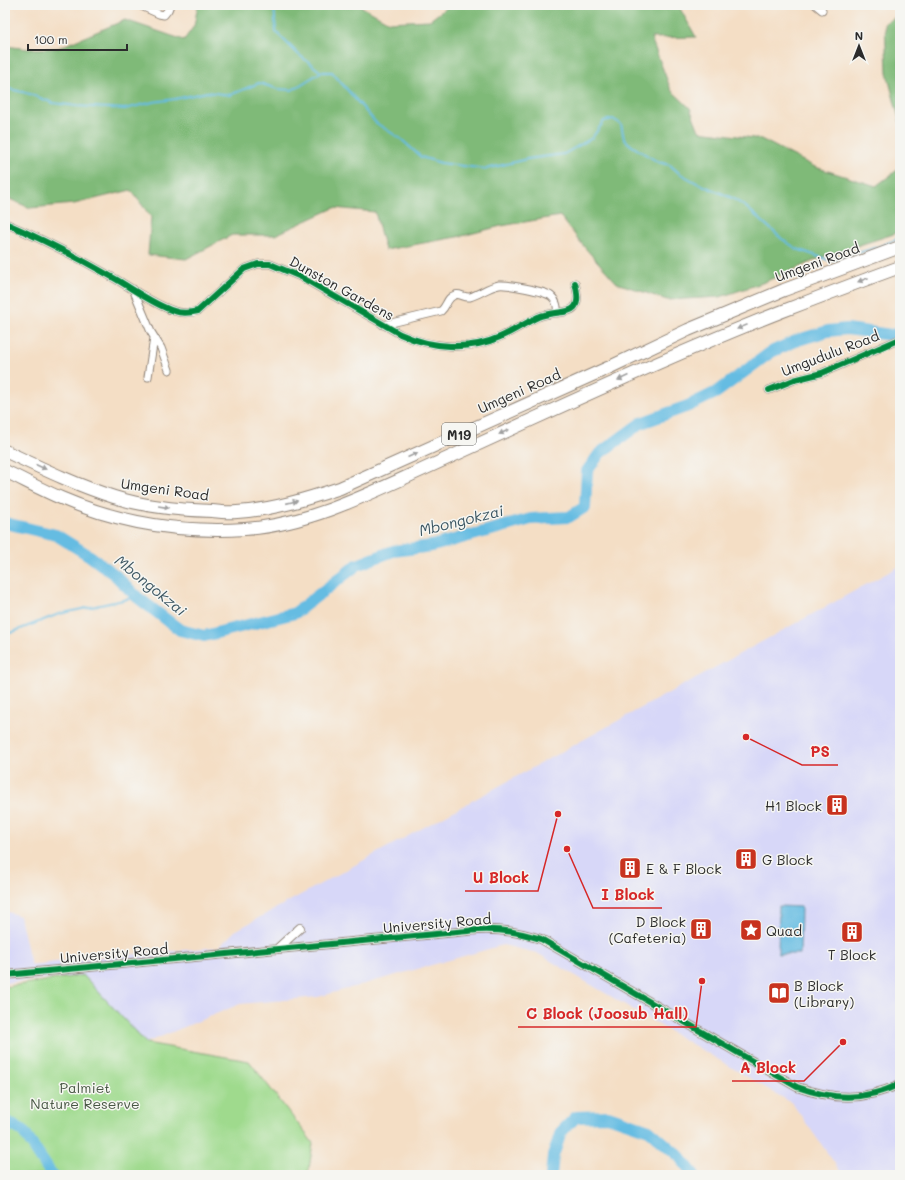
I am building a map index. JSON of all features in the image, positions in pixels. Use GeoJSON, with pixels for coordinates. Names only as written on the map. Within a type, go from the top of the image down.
{"type":"FeatureCollection","features":[{"type":"Feature","properties":{"kind":"highway","name":"Umgeni Road"},"geometry":{"type":"LineString","coordinates":[[5,451],[79,485],[115,498],[187,510],[236,512],[270,507],[319,495],[340,488],[610,367],[688,330],[784,290],[900,247]]}},
{"type":"Feature","properties":{"kind":"highway","name":"M19"},"geometry":{"type":"LineString","coordinates":[[5,471],[61,498],[100,513],[136,522],[174,528],[211,530],[246,529],[275,525],[343,506],[612,383],[695,347],[782,311],[900,267]]}},
{"type":"Feature","properties":{"kind":"street"},"geometry":{"type":"LineString","coordinates":[[139,5],[164,15],[170,5]]}},
{"type":"Feature","properties":{"kind":"street"},"geometry":{"type":"LineString","coordinates":[[816,5],[822,10]]}},
{"type":"Feature","properties":{"kind":"street","name":"Dunston Gardens"},"geometry":{"type":"LineString","coordinates":[[5,223],[48,243],[167,308],[182,313],[198,311],[244,269],[258,264],[270,264],[301,277],[400,334],[415,340],[436,345],[462,346],[484,343],[499,338],[538,318],[570,310],[575,307],[579,299],[575,283]]}},
{"type":"Feature","properties":{"kind":"street"},"geometry":{"type":"LineString","coordinates":[[383,325],[441,311],[449,298],[455,294],[470,297],[491,287],[500,285],[530,290],[548,295],[556,304],[557,313]]}},
{"type":"Feature","properties":{"kind":"street"},"geometry":{"type":"LineString","coordinates":[[133,289],[154,338],[161,348],[169,370]]}},
{"type":"Feature","properties":{"kind":"street"},"geometry":{"type":"LineString","coordinates":[[148,377],[154,338]]}},
{"type":"Feature","properties":{"kind":"street","name":"Umgudulu Road"},"geometry":{"type":"LineString","coordinates":[[769,390],[794,380],[822,373],[900,339]]}},
{"type":"Feature","properties":{"kind":"street"},"geometry":{"type":"LineString","coordinates":[[276,949],[300,928]]}},
{"type":"Feature","properties":{"kind":"street","name":"University Road"},"geometry":{"type":"LineString","coordinates":[[5,975],[497,929],[513,931],[541,939],[798,1088],[821,1095],[850,1097],[874,1094],[900,1084]]}},
{"type":"Feature","properties":{"kind":"shaded area"},"geometry":{"type":"Polygon","coordinates":[[[900,566],[900,1175],[843,1175],[792,1103],[537,953],[503,945],[318,997],[240,1004],[143,1044],[83,975],[5,983],[5,913],[8,912],[20,916],[31,965],[89,958],[219,947],[235,931],[900,566]]]}},
{"type":"Feature","properties":{"kind":"green space"},"geometry":{"type":"Polygon","coordinates":[[[198,5],[361,5],[389,22],[430,20],[450,5],[678,5],[696,37],[651,38],[671,90],[690,108],[699,131],[761,139],[815,167],[876,186],[900,168],[900,232],[825,256],[762,283],[720,297],[667,300],[617,283],[586,249],[560,216],[501,226],[462,236],[385,250],[375,212],[334,208],[275,235],[232,235],[186,259],[148,255],[151,217],[131,190],[74,204],[30,208],[5,197],[5,46],[29,49],[58,48],[125,20],[184,40],[194,26],[198,5]]]}},
{"type":"Feature","properties":{"kind":"green space"},"geometry":{"type":"Polygon","coordinates":[[[900,15],[900,123],[887,73],[885,23],[900,15]]]}},
{"type":"Feature","properties":{"kind":"green space","name":"Palmiet Nature Reserve"},"geometry":{"type":"Polygon","coordinates":[[[83,975],[146,1043],[249,1061],[313,1143],[308,1175],[5,1175],[5,987],[83,975]]]}},
{"type":"Feature","properties":{"kind":"water"},"geometry":{"type":"Polygon","coordinates":[[[779,906],[801,907],[800,954],[778,954],[779,906]]]}},
{"type":"Feature","properties":{"kind":"waterway"},"geometry":{"type":"LineString","coordinates":[[274,5],[276,32],[298,54],[321,72]]}},
{"type":"Feature","properties":{"kind":"waterway"},"geometry":{"type":"LineString","coordinates":[[5,88],[27,93],[53,103],[125,109],[207,92],[230,95],[259,83],[278,89],[292,90],[321,72],[332,72],[376,123],[401,139],[421,157],[441,163],[486,169],[527,159],[564,154],[592,138],[604,121],[613,119],[621,124],[624,139],[632,146],[658,162],[670,165],[679,173],[697,183],[732,198],[746,207],[782,239],[797,249],[831,261],[878,247],[900,238]]}},
{"type":"Feature","properties":{"kind":"waterway","name":"Mbongokzai"},"geometry":{"type":"LineString","coordinates":[[5,523],[56,535],[90,556],[115,575],[137,597],[180,630],[204,636],[295,613],[357,565],[393,551],[432,546],[531,519],[569,517],[585,507],[587,471],[600,453],[641,423],[688,406],[717,392],[771,352],[798,340],[828,331],[847,329],[891,335],[900,333]]}},
{"type":"Feature","properties":{"kind":"waterway"},"geometry":{"type":"LineString","coordinates":[[5,635],[59,614],[137,597]]}},
{"type":"Feature","properties":{"kind":"waterway"},"geometry":{"type":"LineString","coordinates":[[551,1175],[553,1156],[561,1132],[576,1117],[608,1116],[649,1130],[679,1156],[694,1175]]}},
{"type":"Feature","properties":{"kind":"waterway"},"geometry":{"type":"LineString","coordinates":[[5,1121],[23,1131],[52,1175]]}},
{"type":"Feature","properties":{"kind":"cycle path"},"geometry":{"type":"LineString","coordinates":[[5,223],[73,255],[150,300],[177,312],[186,313],[198,311],[244,269],[258,264],[270,264],[301,277],[400,334],[412,339],[437,345],[463,346],[488,341],[505,335],[538,317],[563,312],[574,308],[577,303],[575,283]]}},
{"type":"Feature","properties":{"kind":"cycle path"},"geometry":{"type":"LineString","coordinates":[[769,390],[794,380],[822,373],[900,339]]}},
{"type":"Feature","properties":{"kind":"cycle path"},"geometry":{"type":"LineString","coordinates":[[5,975],[478,930],[503,931],[541,939],[797,1087],[824,1094],[849,1097],[887,1090],[900,1084]]}},
{"type":"Feature","properties":{"kind":"place","name":"PS"},"geometry":{"type":"Point","coordinates":[746,737]}},
{"type":"Feature","properties":{"kind":"place","name":"H1 Block"},"geometry":{"type":"Point","coordinates":[837,805]}},
{"type":"Feature","properties":{"kind":"place","name":"U Block"},"geometry":{"type":"Point","coordinates":[558,814]}},
{"type":"Feature","properties":{"kind":"place","name":"I Block"},"geometry":{"type":"Point","coordinates":[567,849]}},
{"type":"Feature","properties":{"kind":"place","name":"G Block"},"geometry":{"type":"Point","coordinates":[746,859]}},
{"type":"Feature","properties":{"kind":"place","name":"E & F Block"},"geometry":{"type":"Point","coordinates":[630,868]}},
{"type":"Feature","properties":{"kind":"place","name":"D Block (Cafeteria)"},"geometry":{"type":"Point","coordinates":[701,929]}},
{"type":"Feature","properties":{"kind":"place","name":"Quad"},"geometry":{"type":"Point","coordinates":[751,930]}},
{"type":"Feature","properties":{"kind":"place","name":"T Block"},"geometry":{"type":"Point","coordinates":[852,932]}},
{"type":"Feature","properties":{"kind":"place","name":"C Block (Joosub Hall)"},"geometry":{"type":"Point","coordinates":[702,981]}},
{"type":"Feature","properties":{"kind":"place","name":"B Block (Library)"},"geometry":{"type":"Point","coordinates":[779,993]}},
{"type":"Feature","properties":{"kind":"place","name":"A Block"},"geometry":{"type":"Point","coordinates":[843,1042]}}]}
